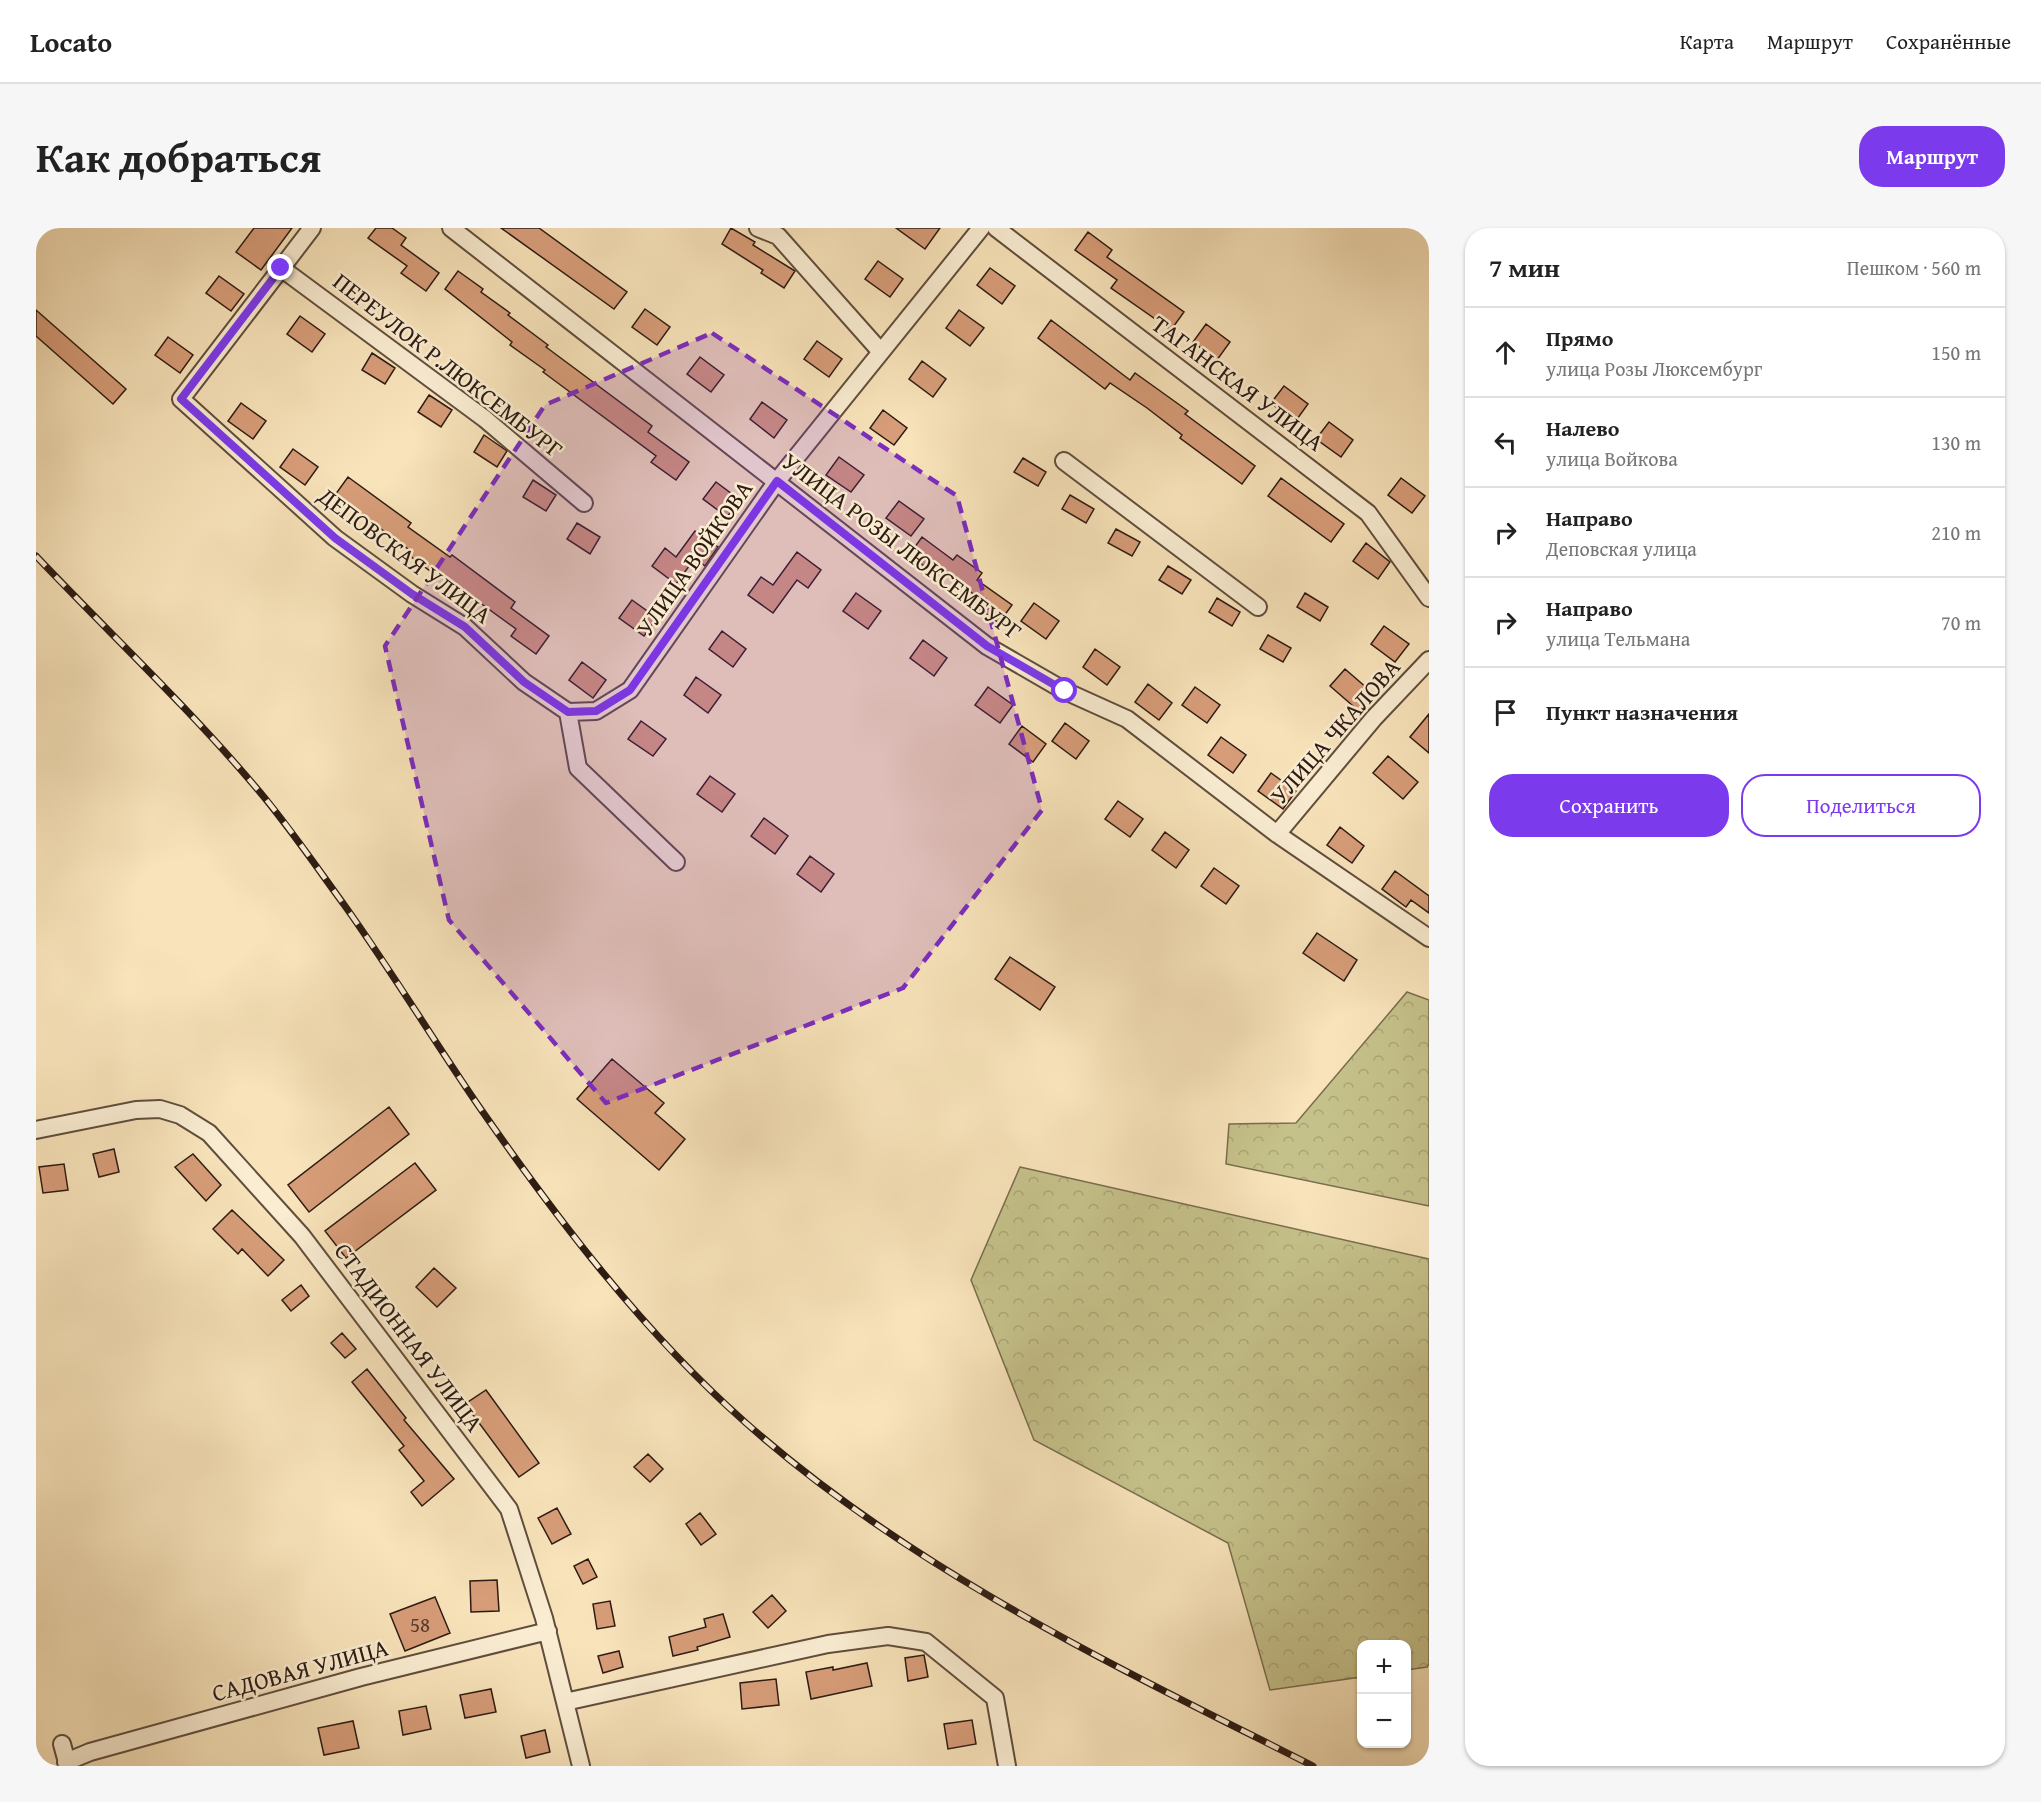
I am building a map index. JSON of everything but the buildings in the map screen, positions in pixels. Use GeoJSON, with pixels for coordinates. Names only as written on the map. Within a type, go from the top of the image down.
{"type":"FeatureCollection","features":[{"type":"Feature","properties":{"kind":"street"},"geometry":{"type":"LineString","coordinates":[[281,268],[312,228]]}},
{"type":"Feature","properties":{"kind":"street","name":"УЛИЦА РОЗЫ ЛЮКСЕМБУРГ"},"geometry":{"type":"LineString","coordinates":[[451,228],[987,646],[1065,691],[1127,719],[1277,834],[1429,938]]}},
{"type":"Feature","properties":{"kind":"street"},"geometry":{"type":"LineString","coordinates":[[758,228],[777,236],[881,352]]}},
{"type":"Feature","properties":{"kind":"street","name":"УЛИЦА ВОЙКОВА"},"geometry":{"type":"LineString","coordinates":[[568,712],[596,711],[630,690],[777,481],[981,228]]}},
{"type":"Feature","properties":{"kind":"street","name":"ТАГАНСКАЯ УЛИЦА"},"geometry":{"type":"LineString","coordinates":[[996,228],[1368,513],[1429,598]]}},
{"type":"Feature","properties":{"kind":"street","name":"ДЕПОВСКАЯ УЛИЦА"},"geometry":{"type":"LineString","coordinates":[[281,268],[181,399],[335,538],[412,594],[465,627],[524,682],[568,712]]}},
{"type":"Feature","properties":{"kind":"street","name":"ПЕРЕУЛОК Р.ЛЮКСЕМБУРГ"},"geometry":{"type":"LineString","coordinates":[[281,268],[485,419],[584,503]]}},
{"type":"Feature","properties":{"kind":"street"},"geometry":{"type":"LineString","coordinates":[[1064,461],[1258,607]]}},
{"type":"Feature","properties":{"kind":"street","name":"УЛИЦА ЧКАЛОВА"},"geometry":{"type":"LineString","coordinates":[[1277,834],[1374,718],[1429,660]]}},
{"type":"Feature","properties":{"kind":"street"},"geometry":{"type":"LineString","coordinates":[[568,712],[578,768],[676,862]]}},
{"type":"Feature","properties":{"kind":"street","name":"СТАДИОННАЯ УЛИЦА"},"geometry":{"type":"LineString","coordinates":[[36,1130],[136,1110],[160,1109],[180,1115],[209,1134],[302,1236],[509,1509],[548,1631],[581,1766]]}},
{"type":"Feature","properties":{"kind":"street","name":"САДОВАЯ УЛИЦА"},"geometry":{"type":"LineString","coordinates":[[67,1764],[90,1752],[361,1677],[548,1631]]}},
{"type":"Feature","properties":{"kind":"street"},"geometry":{"type":"LineString","coordinates":[[565,1702],[828,1644],[888,1636],[926,1642],[995,1698],[1007,1766]]}},
{"type":"Feature","properties":{"kind":"street"},"geometry":{"type":"LineString","coordinates":[[62,1744],[67,1764]]}},
{"type":"Feature","properties":{"kind":"highlighted area"},"geometry":{"type":"Polygon","coordinates":[[[712,333],[957,496],[1042,810],[903,988],[606,1103],[449,920],[385,646],[545,405],[712,333]]]}},
{"type":"Feature","properties":{"kind":"green space"},"geometry":{"type":"Polygon","coordinates":[[[1407,992],[1429,1000],[1429,1206],[1226,1164],[1229,1124],[1296,1123],[1407,992]]]}},
{"type":"Feature","properties":{"kind":"green space"},"geometry":{"type":"Polygon","coordinates":[[[1020,1167],[1429,1259],[1429,1664],[1427,1667],[1411,1669],[1411,1640],[1357,1640],[1357,1678],[1270,1690],[1228,1543],[1034,1440],[971,1280],[1020,1167]]]}},
{"type":"Feature","properties":{"kind":"railway"},"geometry":{"type":"LineString","coordinates":[[36,556],[201,725],[265,798],[362,931],[480,1108],[540,1192],[637,1313],[708,1388],[810,1476],[877,1525],[947,1570],[1091,1653],[1313,1766]]}},
{"type":"Feature","properties":{"kind":"route"},"geometry":{"type":"LineString","coordinates":[[281,268],[181,399],[335,538],[412,594],[465,627],[524,682],[568,712],[596,711],[630,690],[777,481],[987,646],[1065,691]]}}]}
